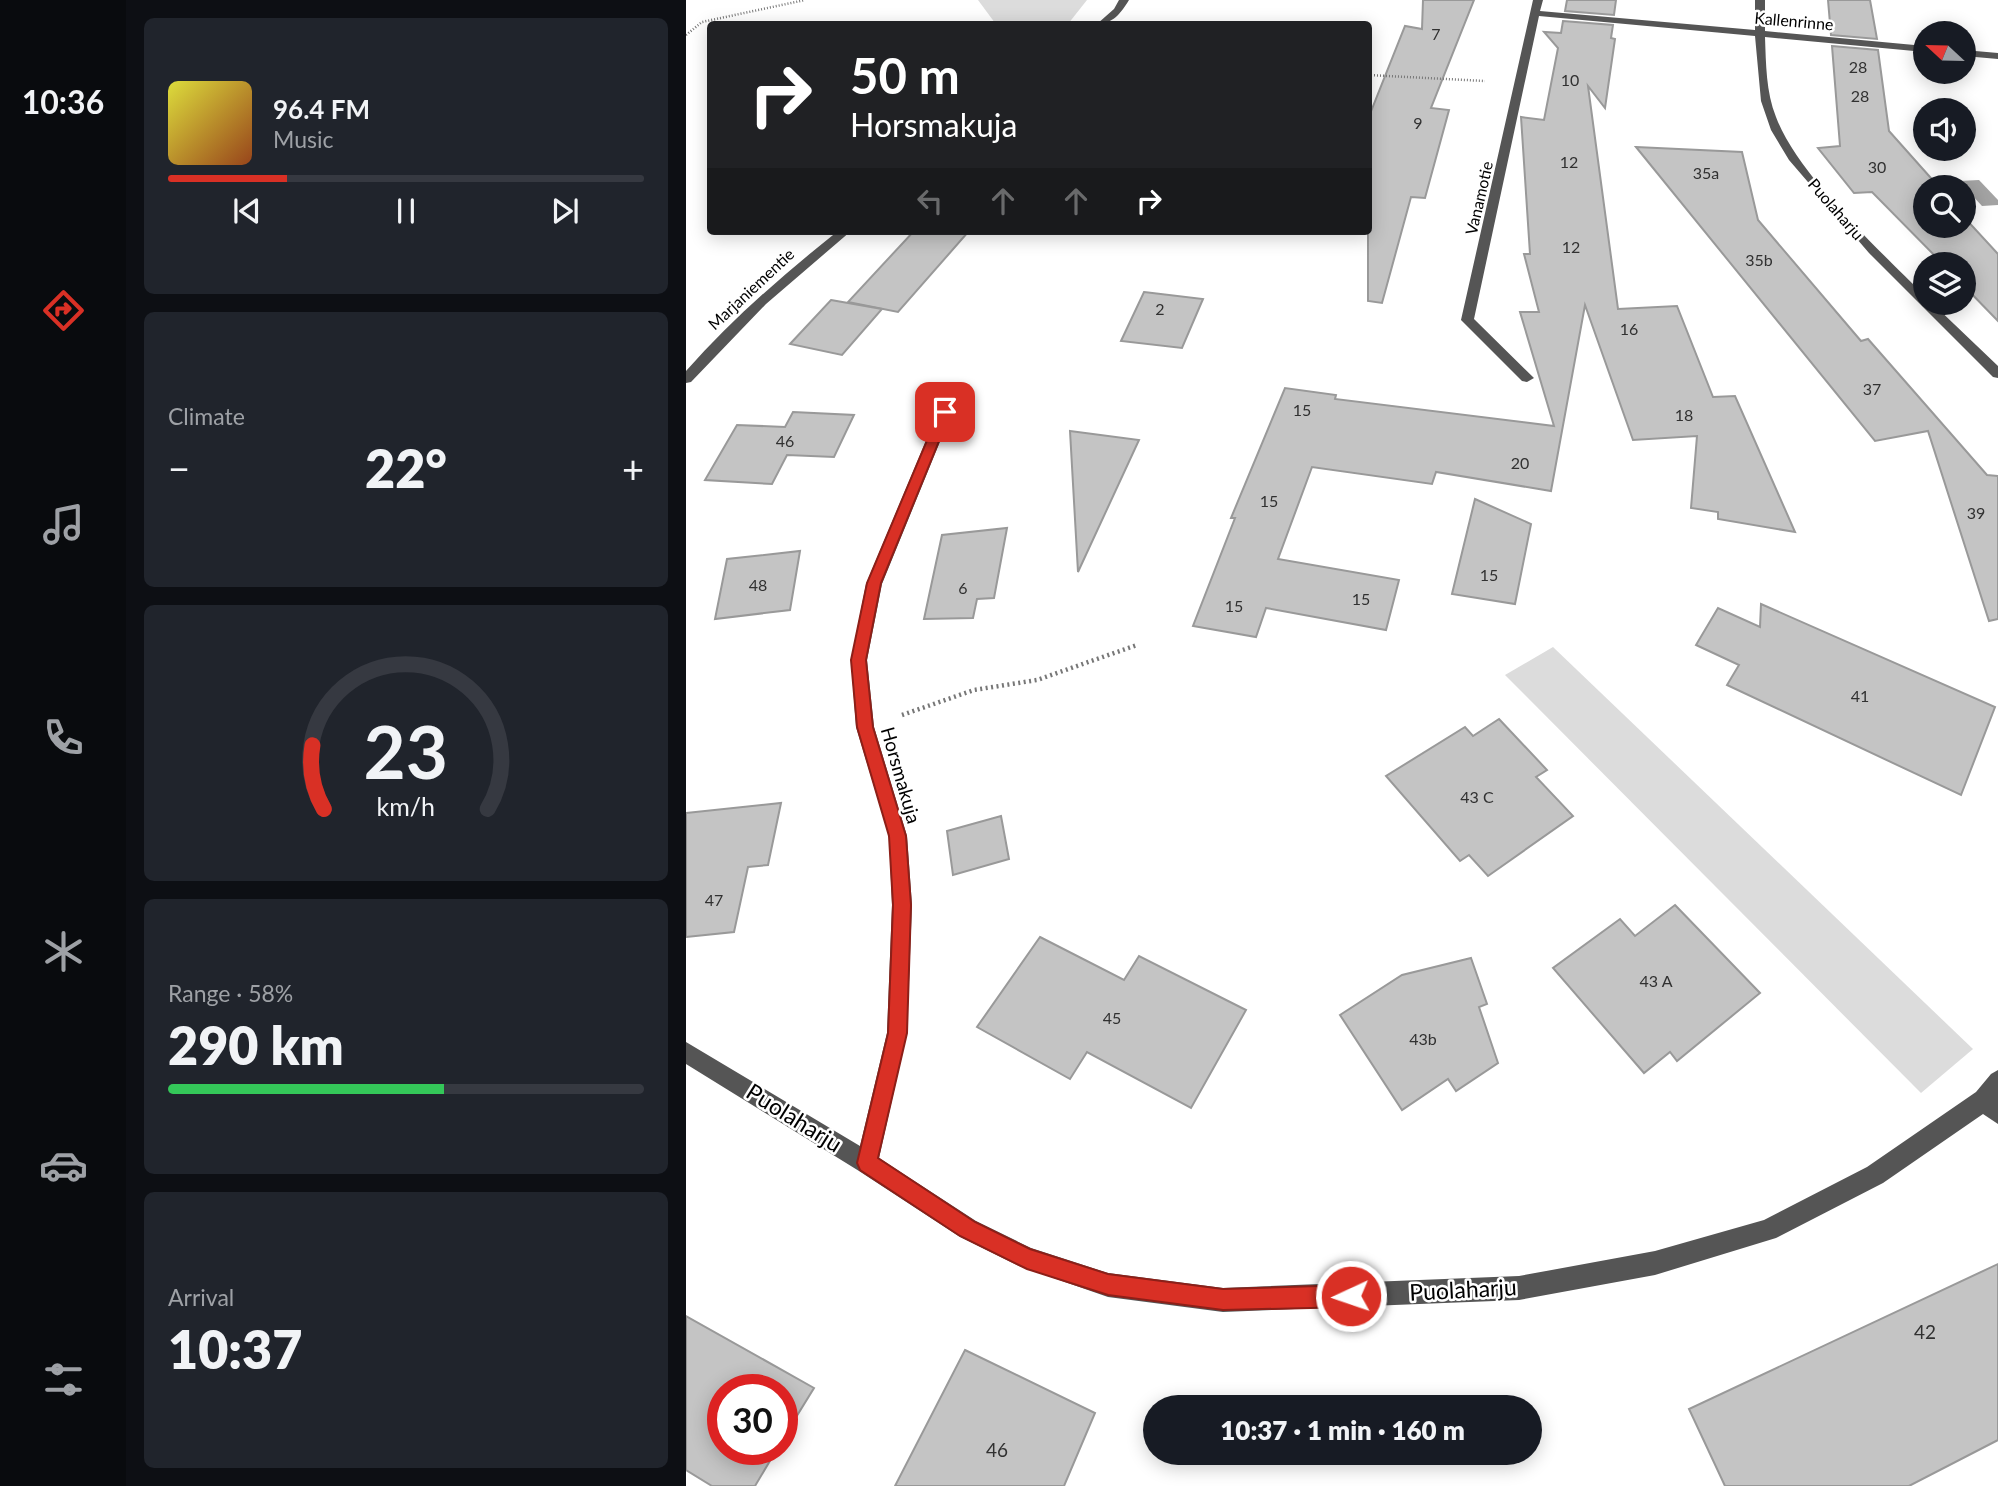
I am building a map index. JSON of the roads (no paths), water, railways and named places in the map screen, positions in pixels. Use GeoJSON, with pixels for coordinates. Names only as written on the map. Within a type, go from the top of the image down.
{"type":"FeatureCollection","features":[{"type":"Feature","properties":{"kind":"street"},"geometry":{"type":"LineString","coordinates":[[1114,19],[1124,0]]}},
{"type":"Feature","properties":{"kind":"street","name":"Vanamotie"},"geometry":{"type":"LineString","coordinates":[[1527,378],[1467,320],[1538,0]]}},
{"type":"Feature","properties":{"kind":"street","name":"Puolaharju"},"geometry":{"type":"LineString","coordinates":[[1759,0],[1766,101],[1774,126],[1800,167],[1875,255],[1998,374]]}},
{"type":"Feature","properties":{"kind":"street","name":"Kallenrinne"},"geometry":{"type":"LineString","coordinates":[[1535,13],[1913,48]]}},
{"type":"Feature","properties":{"kind":"street"},"geometry":{"type":"LineString","coordinates":[[1976,54],[1998,56]]}},
{"type":"Feature","properties":{"kind":"street","name":"Marjaniementie"},"geometry":{"type":"LineString","coordinates":[[686,379],[738,321],[779,283],[840,235]]}},
{"type":"Feature","properties":{"kind":"street","name":"Horsmakuja"},"geometry":{"type":"LineString","coordinates":[[867,1163],[897,1033],[902,905],[898,836],[865,727],[859,660],[874,583],[945,412]]}},
{"type":"Feature","properties":{"kind":"street","name":"Puolaharju"},"geometry":{"type":"LineString","coordinates":[[686,1052],[867,1163],[968,1229],[1027,1258],[1108,1285],[1223,1300],[1519,1288],[1655,1263],[1768,1230],[1875,1175],[1993,1098]]}}]}
